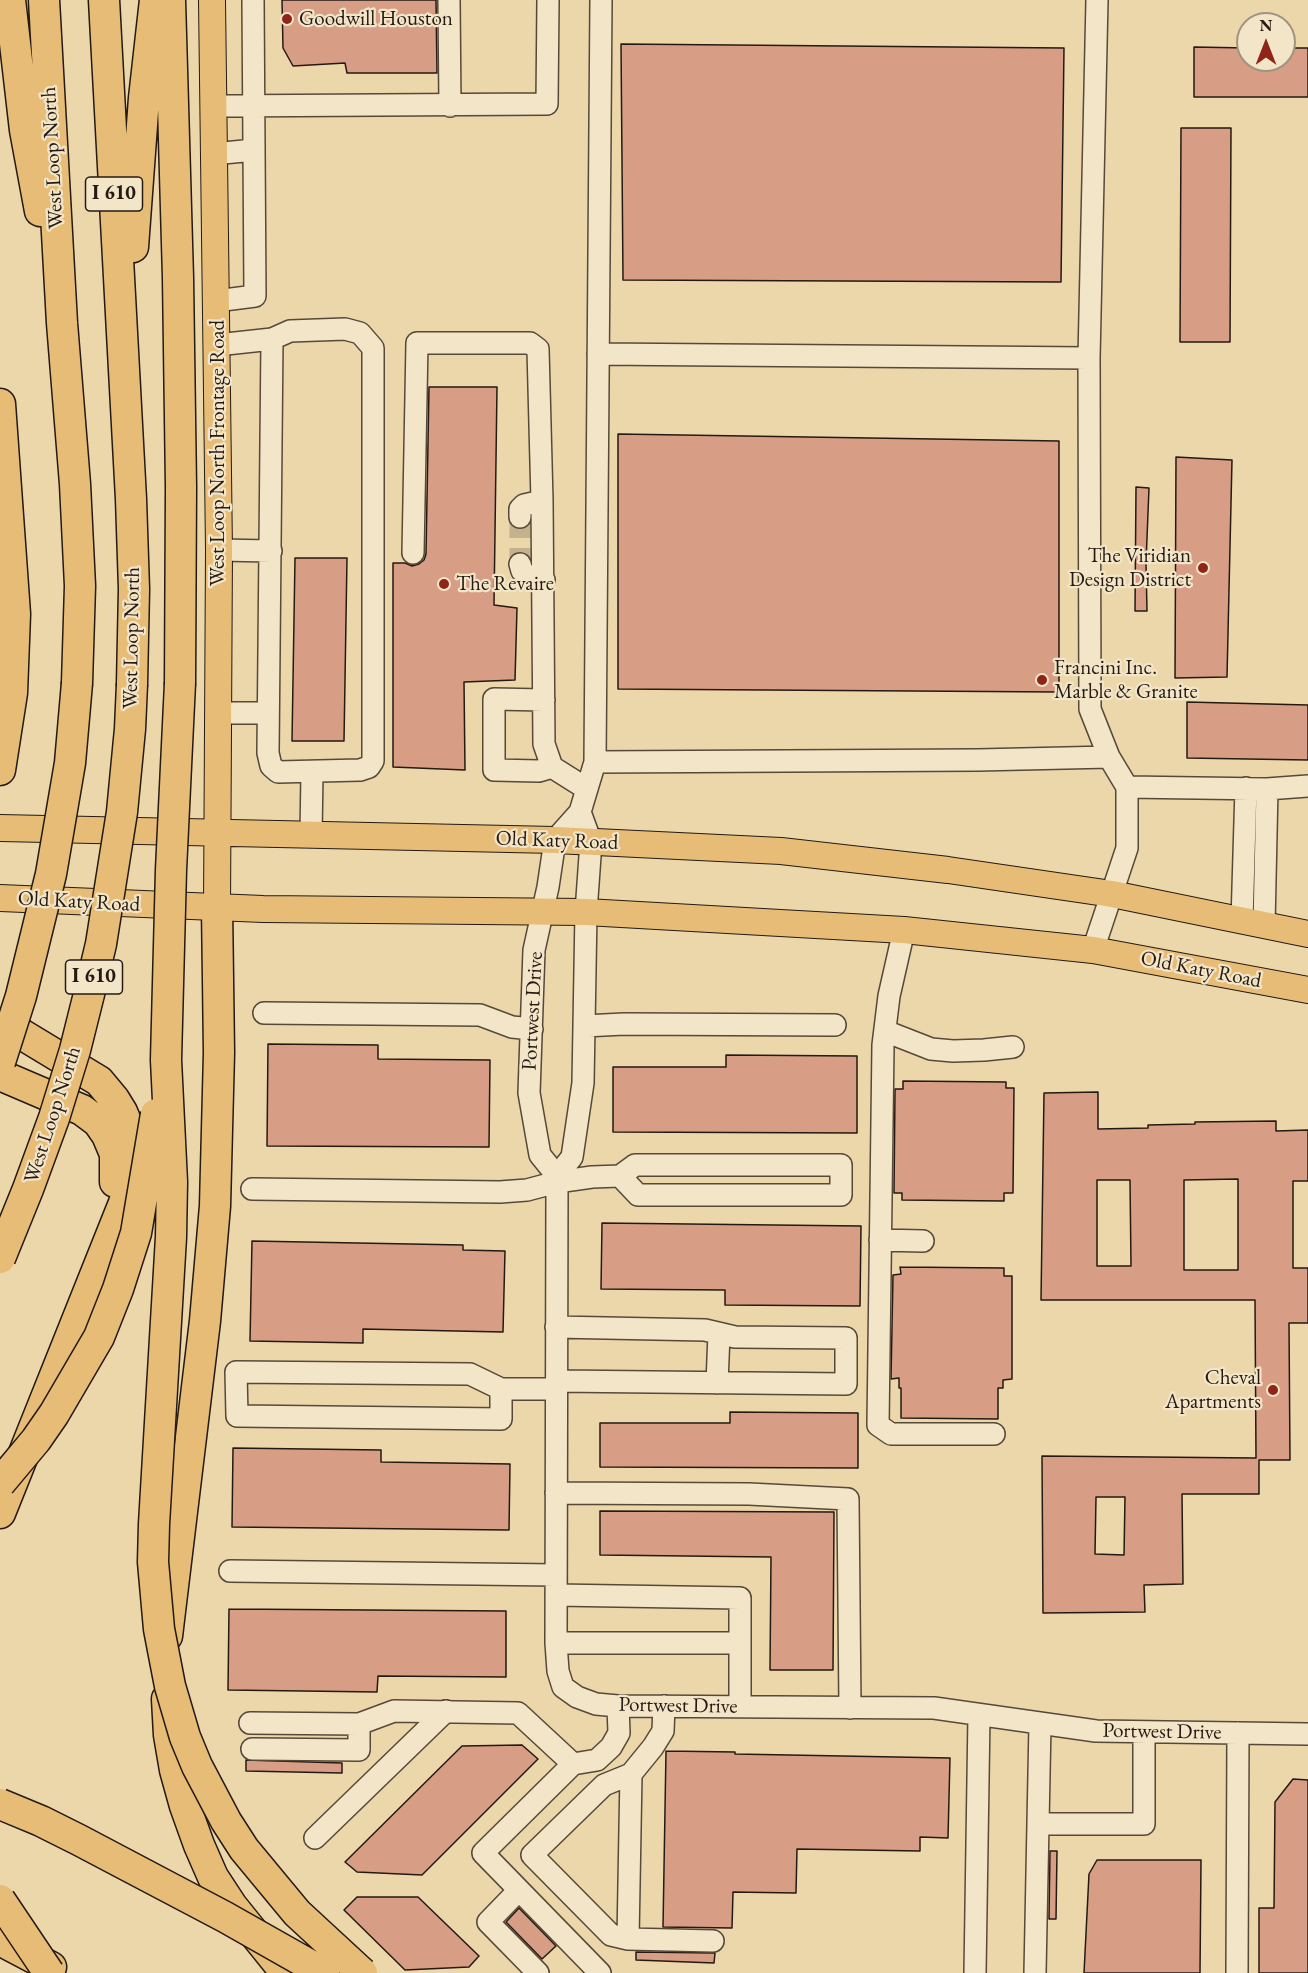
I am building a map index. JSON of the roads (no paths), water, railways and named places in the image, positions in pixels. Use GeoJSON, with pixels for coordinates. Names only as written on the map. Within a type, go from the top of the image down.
{"type":"FeatureCollection","features":[{"type":"Feature","properties":{"kind":"highway"},"geometry":{"type":"LineString","coordinates":[[10,0],[29,152],[62,323]]}},
{"type":"Feature","properties":{"kind":"highway","name":"West Loop North"},"geometry":{"type":"LineString","coordinates":[[0,1062],[21,996],[51,874],[70,763],[77,683],[79,575],[75,484],[62,323],[44,0]]}},
{"type":"Feature","properties":{"kind":"highway","name":"West Loop North"},"geometry":{"type":"LineString","coordinates":[[0,1258],[57,1109],[93,982],[121,823],[130,729],[133,542],[104,0]]}},
{"type":"Feature","properties":{"kind":"highway"},"geometry":{"type":"LineString","coordinates":[[124,388],[138,170],[154,0]]}},
{"type":"Feature","properties":{"kind":"highway"},"geometry":{"type":"LineString","coordinates":[[170,0],[178,278],[181,487],[180,683],[171,870],[166,1060],[172,1182],[153,1562],[155,1596],[164,1658],[185,1737],[212,1796],[244,1849],[297,1913],[362,1973]]}},
{"type":"Feature","properties":{"kind":"highway"},"geometry":{"type":"LineString","coordinates":[[0,404],[14,578],[12,693],[0,770]]}},
{"type":"Feature","properties":{"kind":"highway"},"geometry":{"type":"LineString","coordinates":[[217,907],[219,1053],[215,1206],[205,1321],[169,1614],[166,1696],[175,1770],[184,1806],[199,1845],[213,1876],[232,1906],[285,1973]]}},
{"type":"Feature","properties":{"kind":"highway"},"geometry":{"type":"LineString","coordinates":[[0,1025],[23,1035],[99,1081],[122,1112],[130,1131],[132,1152],[130,1177],[124,1203],[0,1513]]}},
{"type":"Feature","properties":{"kind":"highway"},"geometry":{"type":"LineString","coordinates":[[0,1483],[36,1440],[76,1379],[99,1337],[118,1289],[136,1233],[166,1060]]}},
{"type":"Feature","properties":{"kind":"highway"},"geometry":{"type":"LineString","coordinates":[[0,1075],[82,1110],[98,1122],[107,1135],[115,1154],[117,1175],[112,1197],[0,1472]]}},
{"type":"Feature","properties":{"kind":"highway"},"geometry":{"type":"LineString","coordinates":[[0,1804],[79,1840],[225,1917],[324,1973]]}},
{"type":"Feature","properties":{"kind":"highway"},"geometry":{"type":"LineString","coordinates":[[0,1900],[49,1973]]}},
{"type":"Feature","properties":{"kind":"highway"},"geometry":{"type":"LineString","coordinates":[[0,1927],[16,1954],[31,1973]]}},
{"type":"Feature","properties":{"kind":"highway"},"geometry":{"type":"LineString","coordinates":[[0,1940],[61,1973]]}},
{"type":"Feature","properties":{"kind":"main road","name":"West Loop North Frontage Road"},"geometry":{"type":"LineString","coordinates":[[212,0],[219,550],[217,907]]}},
{"type":"Feature","properties":{"kind":"main road","name":"Old Katy Road"},"geometry":{"type":"LineString","coordinates":[[0,828],[555,840],[781,851],[948,870],[1112,894],[1308,934]]}},
{"type":"Feature","properties":{"kind":"main road","name":"Old Katy Road"},"geometry":{"type":"LineString","coordinates":[[0,898],[217,907],[586,912],[904,930],[1093,950],[1308,990]]}},
{"type":"Feature","properties":{"kind":"street"},"geometry":{"type":"LineString","coordinates":[[216,301],[255,296],[253,0]]}},
{"type":"Feature","properties":{"kind":"street"},"geometry":{"type":"LineString","coordinates":[[449,0],[450,106]]}},
{"type":"Feature","properties":{"kind":"street"},"geometry":{"type":"LineString","coordinates":[[212,106],[547,104],[548,0]]}},
{"type":"Feature","properties":{"kind":"street"},"geometry":{"type":"LineString","coordinates":[[555,840],[580,812],[595,762],[601,0]]}},
{"type":"Feature","properties":{"kind":"street"},"geometry":{"type":"LineString","coordinates":[[1093,950],[1127,848],[1127,787],[1108,757],[1090,709],[1089,358],[1097,0]]}},
{"type":"Feature","properties":{"kind":"street"},"geometry":{"type":"LineString","coordinates":[[213,154],[254,150]]}},
{"type":"Feature","properties":{"kind":"street"},"geometry":{"type":"LineString","coordinates":[[217,345],[272,339],[290,330],[345,329],[360,333],[373,348],[373,761],[369,767],[360,770],[278,772],[271,766],[268,753],[272,339]]}},
{"type":"Feature","properties":{"kind":"street"},"geometry":{"type":"LineString","coordinates":[[413,553],[417,343],[530,343],[538,349],[544,744],[552,767],[587,789]]}},
{"type":"Feature","properties":{"kind":"street"},"geometry":{"type":"LineString","coordinates":[[598,354],[1089,358]]}},
{"type":"Feature","properties":{"kind":"street"},"geometry":{"type":"LineString","coordinates":[[520,517],[520,509],[524,505],[542,501]]}},
{"type":"Feature","properties":{"kind":"street"},"geometry":{"type":"LineString","coordinates":[[219,550],[271,551]]}},
{"type":"Feature","properties":{"kind":"street"},"geometry":{"type":"LineString","coordinates":[[520,564],[522,571],[528,576],[543,580]]}},
{"type":"Feature","properties":{"kind":"street"},"geometry":{"type":"LineString","coordinates":[[544,700],[494,699],[494,770],[539,771],[552,767]]}},
{"type":"Feature","properties":{"kind":"street"},"geometry":{"type":"LineString","coordinates":[[219,713],[268,713]]}},
{"type":"Feature","properties":{"kind":"street"},"geometry":{"type":"LineString","coordinates":[[595,762],[1108,757]]}},
{"type":"Feature","properties":{"kind":"street"},"geometry":{"type":"LineString","coordinates":[[311,836],[312,772]]}},
{"type":"Feature","properties":{"kind":"street"},"geometry":{"type":"LineString","coordinates":[[1127,787],[1267,789],[1308,786]]}},
{"type":"Feature","properties":{"kind":"street"},"geometry":{"type":"LineString","coordinates":[[1246,788],[1253,923]]}},
{"type":"Feature","properties":{"kind":"street"},"geometry":{"type":"LineString","coordinates":[[1253,923],[1267,789]]}},
{"type":"Feature","properties":{"kind":"street"},"geometry":{"type":"LineString","coordinates":[[557,1179],[572,1157],[582,1083],[586,912],[591,842],[580,812]]}},
{"type":"Feature","properties":{"kind":"street","name":"Portwest Drive"},"geometry":{"type":"LineString","coordinates":[[555,840],[534,950],[529,1093],[540,1155],[557,1179],[556,1643],[558,1671],[563,1687],[577,1697],[596,1704],[618,1706],[934,1708],[1096,1731],[1308,1734]]}},
{"type":"Feature","properties":{"kind":"street"},"geometry":{"type":"LineString","coordinates":[[904,930],[889,996],[885,1031],[878,1425],[891,1434],[994,1434]]}},
{"type":"Feature","properties":{"kind":"street"},"geometry":{"type":"LineString","coordinates":[[264,1013],[480,1015],[512,1027],[532,1029]]}},
{"type":"Feature","properties":{"kind":"street"},"geometry":{"type":"LineString","coordinates":[[584,1026],[624,1024],[835,1025]]}},
{"type":"Feature","properties":{"kind":"street"},"geometry":{"type":"LineString","coordinates":[[885,1031],[932,1049],[953,1051],[1013,1047]]}},
{"type":"Feature","properties":{"kind":"street"},"geometry":{"type":"LineString","coordinates":[[252,1190],[500,1192],[527,1190],[557,1179],[620,1176],[635,1165],[841,1165],[841,1195],[638,1195],[620,1176]]}},
{"type":"Feature","properties":{"kind":"street"},"geometry":{"type":"LineString","coordinates":[[880,1240],[923,1241]]}},
{"type":"Feature","properties":{"kind":"street"},"geometry":{"type":"LineString","coordinates":[[501,1389],[501,1419],[237,1416],[236,1372],[470,1374],[501,1389],[556,1385],[846,1384],[846,1338],[735,1337],[705,1330],[556,1327]]}},
{"type":"Feature","properties":{"kind":"street"},"geometry":{"type":"LineString","coordinates":[[717,1383],[719,1334]]}},
{"type":"Feature","properties":{"kind":"street"},"geometry":{"type":"LineString","coordinates":[[556,1493],[749,1494],[848,1499],[850,1708]]}},
{"type":"Feature","properties":{"kind":"street"},"geometry":{"type":"LineString","coordinates":[[230,1571],[556,1585],[740,1598],[740,1707]]}},
{"type":"Feature","properties":{"kind":"street"},"geometry":{"type":"LineString","coordinates":[[556,1643],[740,1643]]}},
{"type":"Feature","properties":{"kind":"street"},"geometry":{"type":"LineString","coordinates":[[600,1973],[483,1854],[573,1764],[597,1760],[611,1747],[619,1733],[618,1706]]}},
{"type":"Feature","properties":{"kind":"street"},"geometry":{"type":"LineString","coordinates":[[664,1707],[663,1731],[653,1748],[631,1774],[604,1785],[532,1855],[611,1935],[628,1939],[713,1941]]}},
{"type":"Feature","properties":{"kind":"street"},"geometry":{"type":"LineString","coordinates":[[250,1723],[359,1724],[394,1711],[518,1713],[573,1764]]}},
{"type":"Feature","properties":{"kind":"street"},"geometry":{"type":"LineString","coordinates":[[315,1839],[446,1711]]}},
{"type":"Feature","properties":{"kind":"street"},"geometry":{"type":"LineString","coordinates":[[975,1973],[979,1715]]}},
{"type":"Feature","properties":{"kind":"street"},"geometry":{"type":"LineString","coordinates":[[252,1749],[359,1750],[359,1724]]}},
{"type":"Feature","properties":{"kind":"street"},"geometry":{"type":"LineString","coordinates":[[1035,1973],[1040,1724]]}},
{"type":"Feature","properties":{"kind":"street"},"geometry":{"type":"LineString","coordinates":[[1038,1824],[1144,1824],[1144,1733]]}},
{"type":"Feature","properties":{"kind":"street"},"geometry":{"type":"LineString","coordinates":[[1237,1973],[1238,1733]]}},
{"type":"Feature","properties":{"kind":"street"},"geometry":{"type":"LineString","coordinates":[[628,1939],[631,1774]]}},
{"type":"Feature","properties":{"kind":"street"},"geometry":{"type":"LineString","coordinates":[[519,1890],[488,1922],[538,1973]]}},
{"type":"Feature","properties":{"kind":"tunnel"},"geometry":{"type":"LineString","coordinates":[[520,517],[520,564]]}},
{"type":"Feature","properties":{"kind":"place","name":"Goodwill Houston"},"geometry":{"type":"Point","coordinates":[287,19]}},
{"type":"Feature","properties":{"kind":"place","name":"The Viridian Design District"},"geometry":{"type":"Point","coordinates":[1203,568]}},
{"type":"Feature","properties":{"kind":"place","name":"The Revaire"},"geometry":{"type":"Point","coordinates":[444,584]}},
{"type":"Feature","properties":{"kind":"place","name":"Francini Inc. Marble & Granite"},"geometry":{"type":"Point","coordinates":[1042,680]}},
{"type":"Feature","properties":{"kind":"place","name":"Cheval Apartments"},"geometry":{"type":"Point","coordinates":[1273,1390]}}]}
